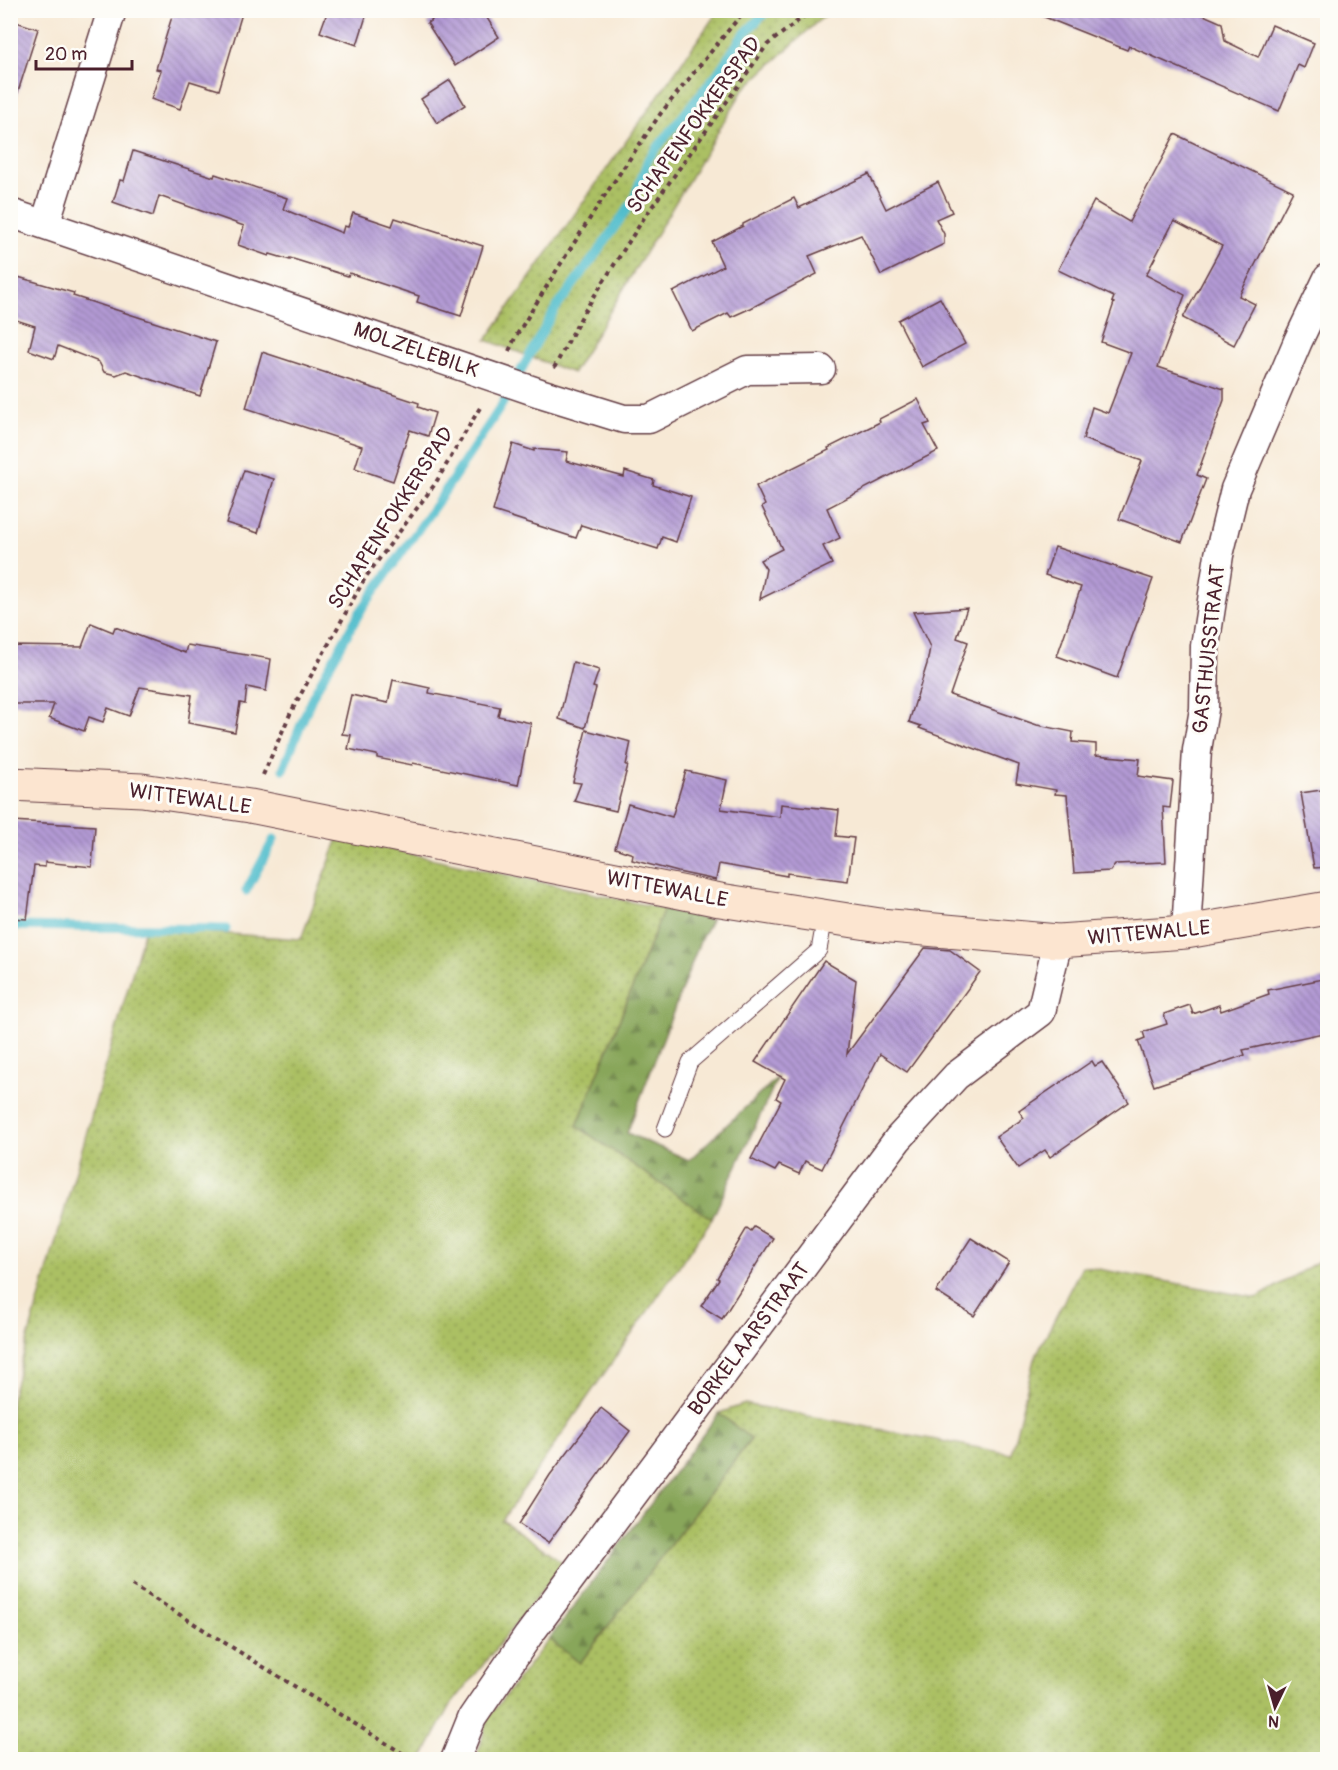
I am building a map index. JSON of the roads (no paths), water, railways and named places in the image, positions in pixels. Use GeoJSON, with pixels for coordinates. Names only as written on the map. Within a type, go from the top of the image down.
{"type":"FeatureCollection","features":[{"type":"Feature","properties":{"kind":"street"},"geometry":{"type":"LineString","coordinates":[[45,224],[112,10]]}},
{"type":"Feature","properties":{"kind":"street","name":"MOLZELEBILK"},"geometry":{"type":"LineString","coordinates":[[10,213],[519,386],[624,418],[649,419],[747,370],[821,369]]}},
{"type":"Feature","properties":{"kind":"street","name":"GASTHUISSTRAAT"},"geometry":{"type":"LineString","coordinates":[[1186,932],[1197,750],[1204,709],[1205,646],[1219,555],[1235,489],[1298,341],[1328,278]]}},
{"type":"Feature","properties":{"kind":"street","name":"WITTEWALLE"},"geometry":{"type":"LineString","coordinates":[[10,784],[142,790],[250,806],[720,900],[880,925],[1058,941],[1186,932],[1328,908]]}},
{"type":"Feature","properties":{"kind":"street","name":"BORKELAARSTRAAT"},"geometry":{"type":"LineString","coordinates":[[455,1760],[471,1718],[528,1636],[898,1139],[956,1076],[1041,1012],[1058,941]]}},
{"type":"Feature","properties":{"kind":"lane"},"geometry":{"type":"LineString","coordinates":[[665,1129],[690,1062],[819,950],[825,917]]}},
{"type":"Feature","properties":{"kind":"waterway"},"geometry":{"type":"LineString","coordinates":[[283,769],[313,695],[360,612],[437,503],[500,408],[554,311],[633,201],[648,159],[718,72],[743,35],[768,10]]}},
{"type":"Feature","properties":{"kind":"waterway"},"geometry":{"type":"LineString","coordinates":[[246,891],[274,839]]}},
{"type":"Feature","properties":{"kind":"waterway"},"geometry":{"type":"LineString","coordinates":[[10,926],[226,929]]}}]}
